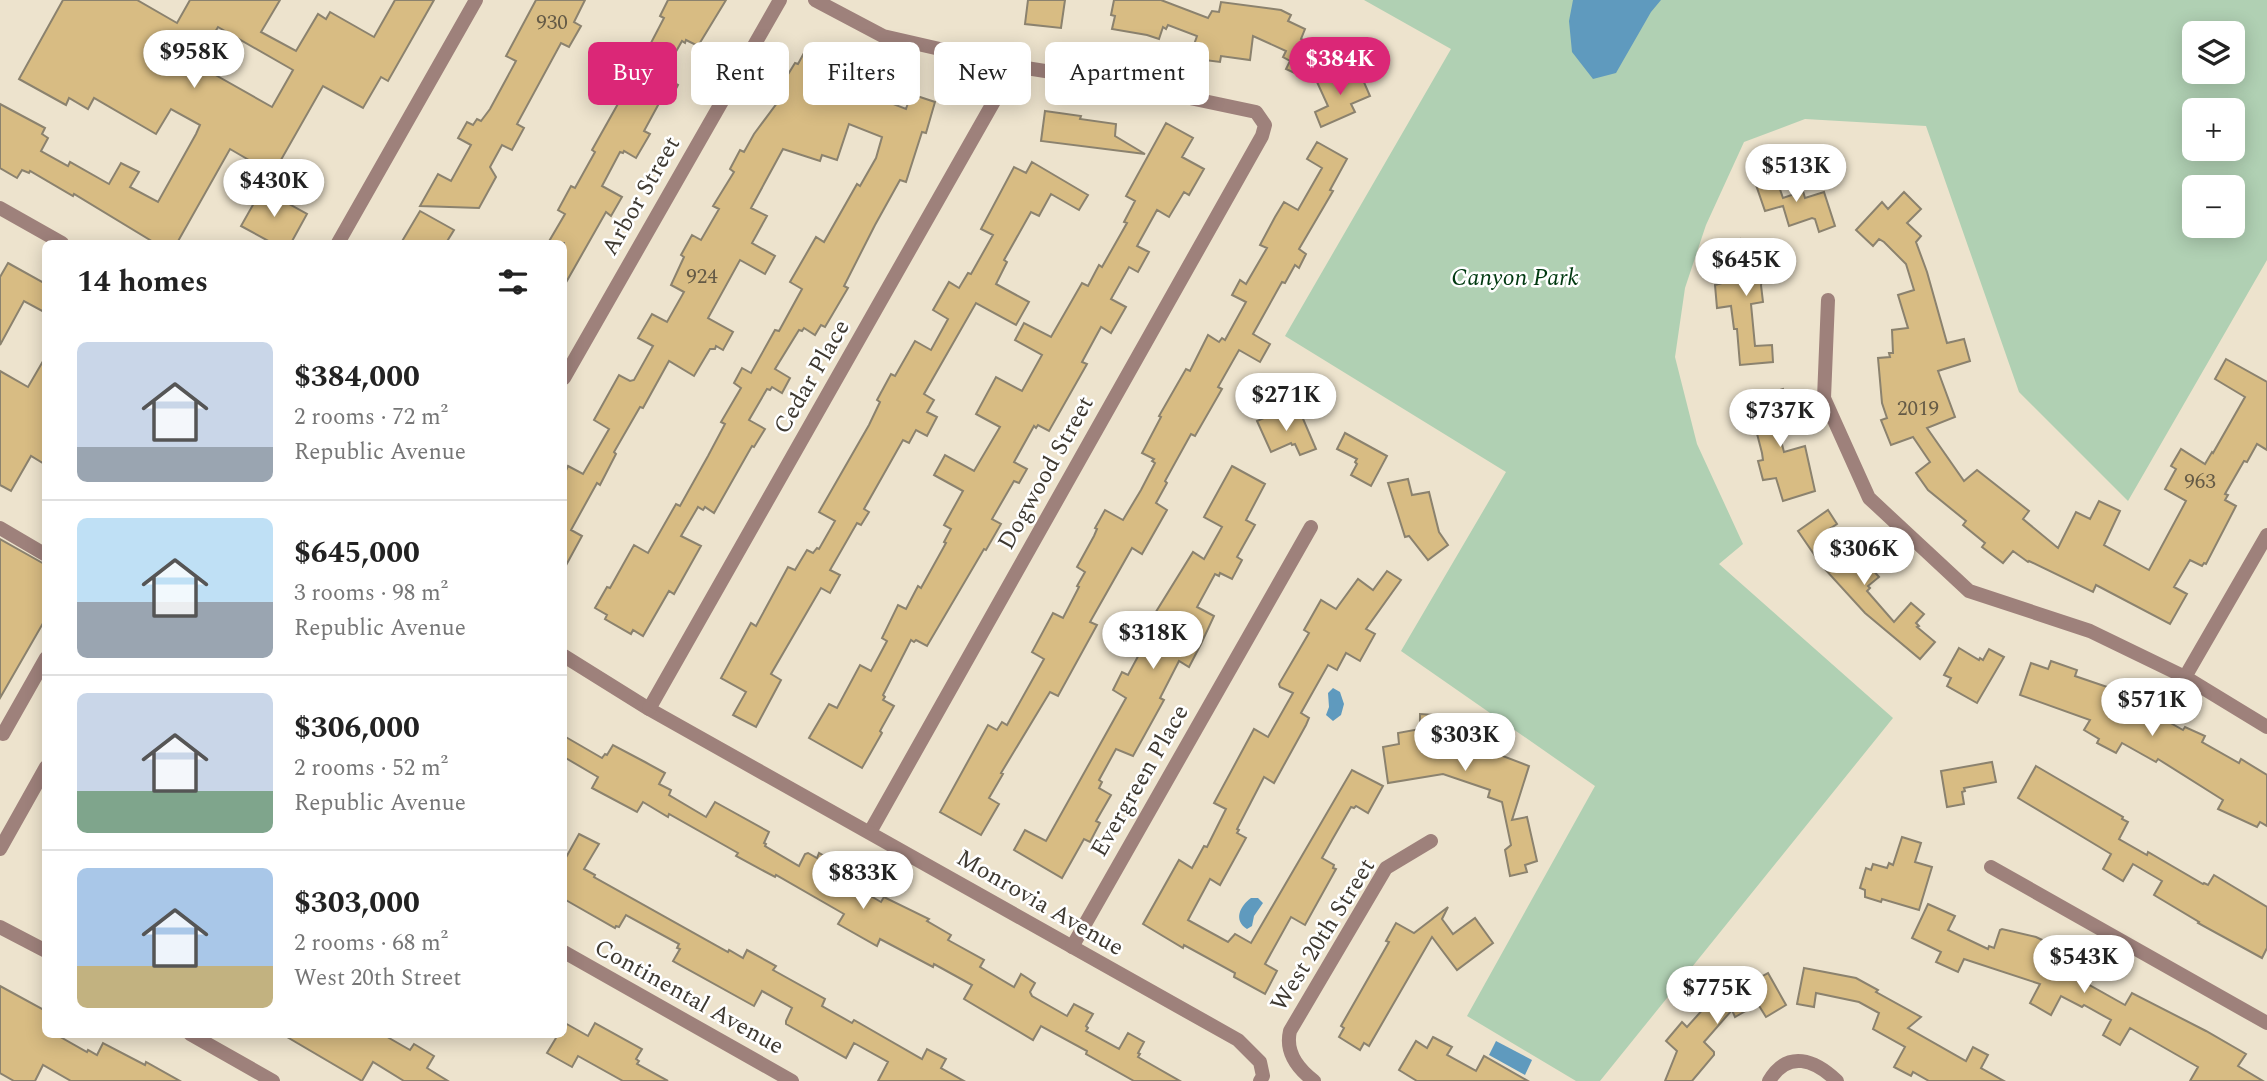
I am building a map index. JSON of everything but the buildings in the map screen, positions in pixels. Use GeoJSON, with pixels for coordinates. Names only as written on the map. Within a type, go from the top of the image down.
{"type":"FeatureCollection","features":[{"type":"Feature","properties":{"kind":"street"},"geometry":{"type":"LineString","coordinates":[[340,240],[476,0]]}},
{"type":"Feature","properties":{"kind":"street","name":"Arbor Street"},"geometry":{"type":"LineString","coordinates":[[567,373],[780,0]]}},
{"type":"Feature","properties":{"kind":"street"},"geometry":{"type":"LineString","coordinates":[[815,0],[883,36],[934,48]]}},
{"type":"Feature","properties":{"kind":"street","name":"Dogwood Street"},"geometry":{"type":"LineString","coordinates":[[870,832],[1262,136],[1265,125],[1256,112],[1114,82],[1031,69]]}},
{"type":"Feature","properties":{"kind":"street","name":"Cedar Place"},"geometry":{"type":"LineString","coordinates":[[649,709],[992,105]]}},
{"type":"Feature","properties":{"kind":"street"},"geometry":{"type":"LineString","coordinates":[[0,208],[57,240]]}},
{"type":"Feature","properties":{"kind":"street"},"geometry":{"type":"LineString","coordinates":[[1828,300],[1824,397],[1870,498],[1969,591],[2090,631],[2185,677],[2267,727]]}},
{"type":"Feature","properties":{"kind":"street","name":"Evergreen Place"},"geometry":{"type":"LineString","coordinates":[[1072,947],[1311,527]]}},
{"type":"Feature","properties":{"kind":"street"},"geometry":{"type":"LineString","coordinates":[[0,528],[42,553]]}},
{"type":"Feature","properties":{"kind":"street"},"geometry":{"type":"LineString","coordinates":[[2185,677],[2267,535]]}},
{"type":"Feature","properties":{"kind":"street","name":"Monrovia Avenue"},"geometry":{"type":"LineString","coordinates":[[567,658],[649,709],[1238,1041],[1260,1062],[1261,1079]]}},
{"type":"Feature","properties":{"kind":"street"},"geometry":{"type":"LineString","coordinates":[[0,732],[3,734],[42,665]]}},
{"type":"Feature","properties":{"kind":"street"},"geometry":{"type":"LineString","coordinates":[[32,684],[42,689]]}},
{"type":"Feature","properties":{"kind":"street"},"geometry":{"type":"LineString","coordinates":[[0,849],[42,774]]}},
{"type":"Feature","properties":{"kind":"street","name":"West 20th Street"},"geometry":{"type":"LineString","coordinates":[[1314,1081],[1299,1068],[1293,1057],[1288,1041],[1290,1031],[1386,868],[1431,841]]}},
{"type":"Feature","properties":{"kind":"street"},"geometry":{"type":"LineString","coordinates":[[1991,867],[2267,1023]]}},
{"type":"Feature","properties":{"kind":"street"},"geometry":{"type":"LineString","coordinates":[[0,927],[42,949]]}},
{"type":"Feature","properties":{"kind":"street","name":"Continental Avenue"},"geometry":{"type":"LineString","coordinates":[[567,954],[792,1081]]}},
{"type":"Feature","properties":{"kind":"street"},"geometry":{"type":"LineString","coordinates":[[197,1038],[272,1081]]}},
{"type":"Feature","properties":{"kind":"street"},"geometry":{"type":"LineString","coordinates":[[1769,1081],[1781,1066],[1792,1060],[1818,1066],[1838,1081]]}},
{"type":"Feature","properties":{"kind":"green space","name":"Canyon Park"},"geometry":{"type":"Polygon","coordinates":[[[1364,0],[2267,0],[2267,260],[2128,501],[2019,392],[1926,126],[1805,119],[1744,142],[1706,225],[1685,288],[1675,357],[1697,444],[1743,544],[1719,564],[1893,718],[1600,1081],[1576,1081],[1467,1016],[1595,786],[1401,651],[1506,472],[1285,336],[1451,49],[1364,0]]]}},
{"type":"Feature","properties":{"kind":"water"},"geometry":{"type":"Polygon","coordinates":[[[1573,0],[1661,0],[1651,12],[1616,73],[1593,79],[1572,52],[1569,21],[1573,0]]]}},
{"type":"Feature","properties":{"kind":"water"},"geometry":{"type":"Polygon","coordinates":[[[1333,688],[1340,692],[1344,704],[1341,715],[1333,721],[1326,715],[1329,707],[1328,693],[1333,688]]]}},
{"type":"Feature","properties":{"kind":"water"},"geometry":{"type":"Polygon","coordinates":[[[1251,898],[1258,898],[1263,903],[1254,916],[1252,926],[1247,929],[1239,917],[1244,905],[1251,898]]]}},
{"type":"Feature","properties":{"kind":"water"},"geometry":{"type":"Polygon","coordinates":[[[1496,1041],[1532,1060],[1525,1075],[1489,1055],[1496,1041]]]}}]}
